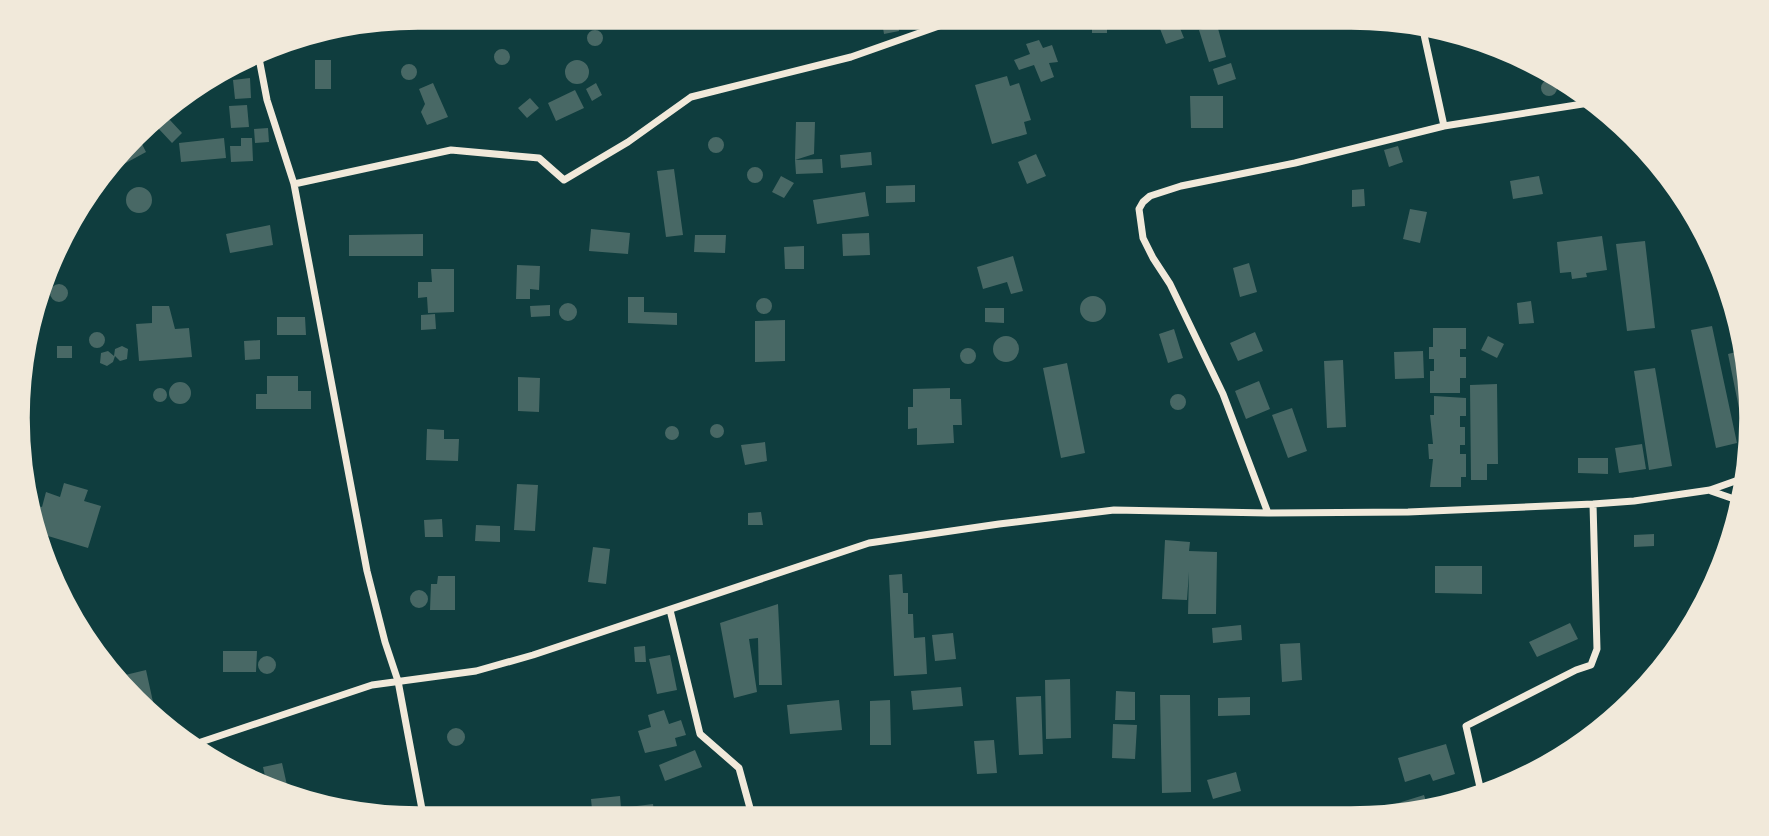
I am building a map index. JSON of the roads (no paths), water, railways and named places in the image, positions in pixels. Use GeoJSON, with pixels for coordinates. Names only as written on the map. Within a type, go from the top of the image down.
{"type":"FeatureCollection","features":[{"type":"Feature","properties":{"kind":"street"},"geometry":{"type":"LineString","coordinates":[[294,184],[451,150],[539,158],[564,180],[628,142],[691,97],[851,57],[933,28]]}},
{"type":"Feature","properties":{"kind":"street"},"geometry":{"type":"LineString","coordinates":[[1424,35],[1444,126]]}},
{"type":"Feature","properties":{"kind":"street"},"geometry":{"type":"LineString","coordinates":[[260,62],[267,100],[294,184],[367,571],[398,681],[422,808]]}},
{"type":"Feature","properties":{"kind":"street"},"geometry":{"type":"LineString","coordinates":[[1268,513],[1223,394],[1170,284],[1143,238],[1139,209],[1150,196],[1162,191],[1295,163],[1444,126],[1582,104]]}},
{"type":"Feature","properties":{"kind":"street"},"geometry":{"type":"LineString","coordinates":[[201,742],[372,685],[476,671],[590,638],[869,543],[1114,510],[1408,512],[1593,504],[1710,490],[1736,481]]}},
{"type":"Feature","properties":{"kind":"street"},"geometry":{"type":"LineString","coordinates":[[1710,490],[1733,498]]}},
{"type":"Feature","properties":{"kind":"street"},"geometry":{"type":"LineString","coordinates":[[1480,786],[1466,726],[1591,665],[1597,649],[1593,504]]}},
{"type":"Feature","properties":{"kind":"street"},"geometry":{"type":"LineString","coordinates":[[670,610],[700,734],[739,768],[750,808]]}}]}
